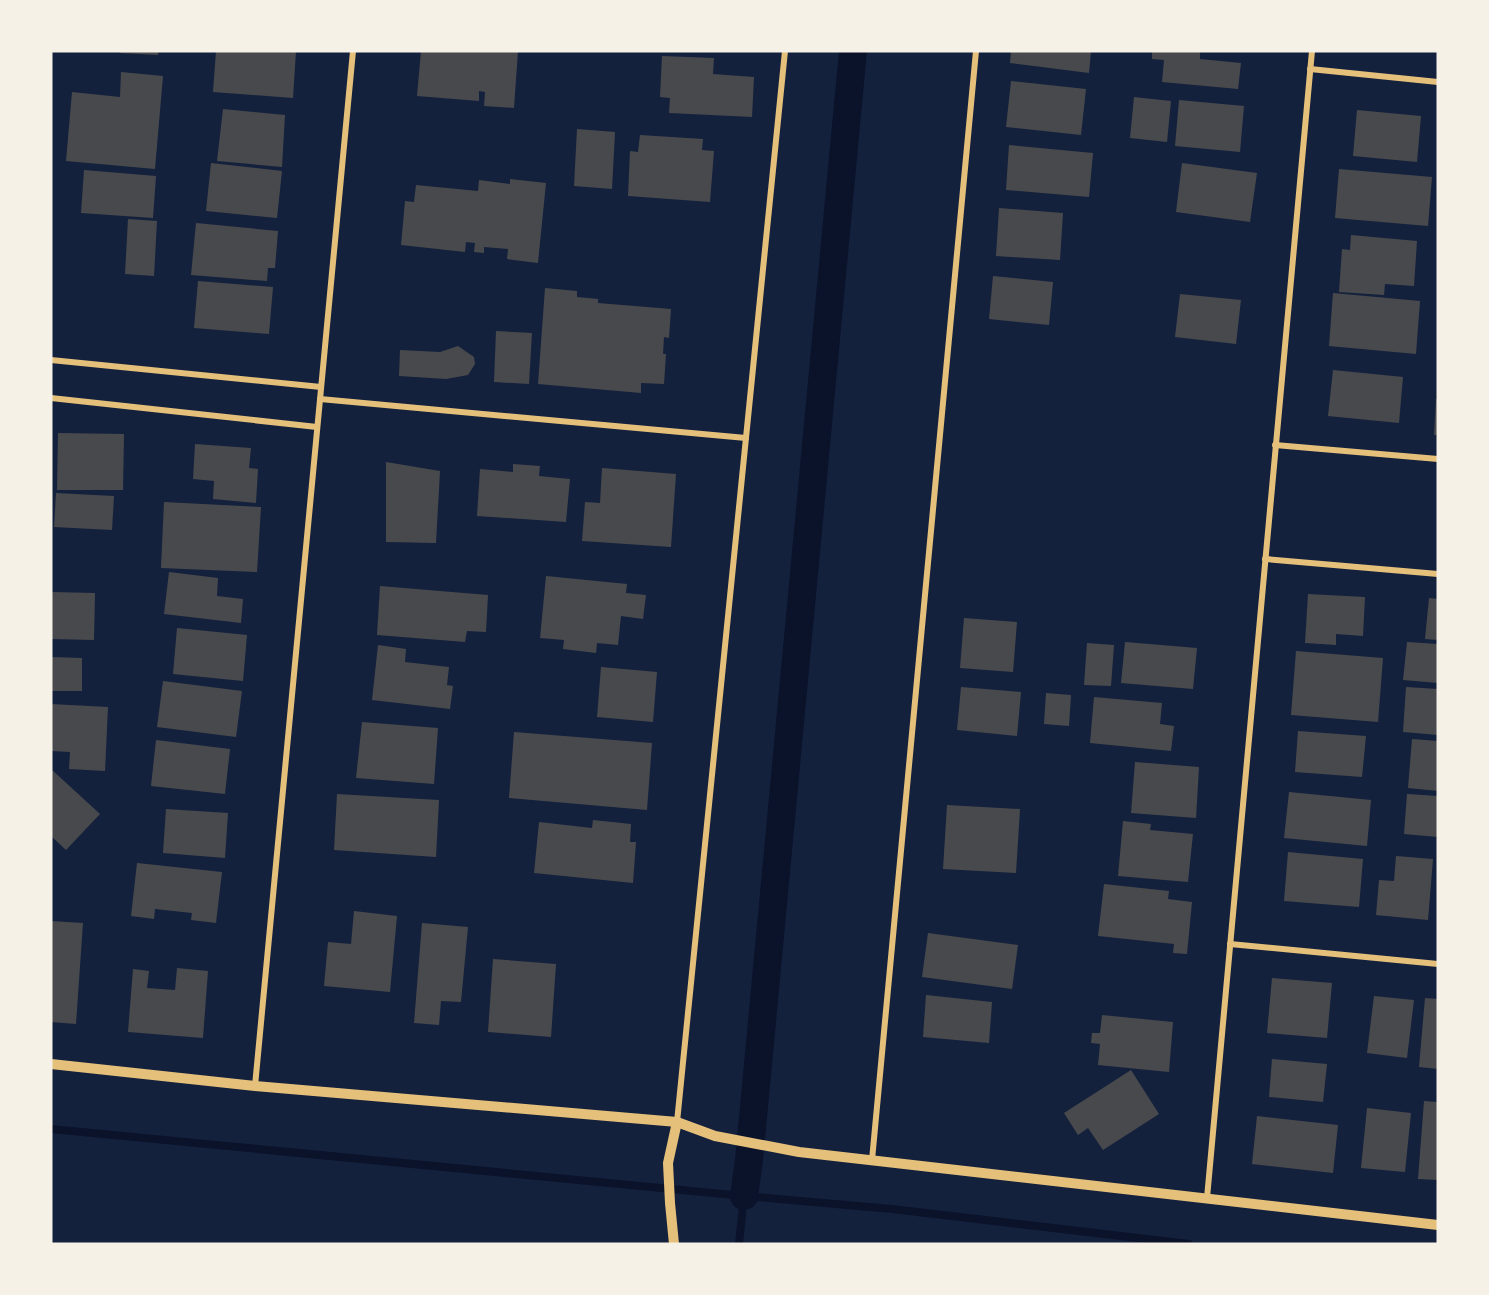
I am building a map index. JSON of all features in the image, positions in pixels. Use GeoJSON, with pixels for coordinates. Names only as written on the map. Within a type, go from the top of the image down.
{"type":"FeatureCollection","features":[{"type":"Feature","properties":{"kind":"street"},"geometry":{"type":"LineString","coordinates":[[255,1086],[353,51]]}},
{"type":"Feature","properties":{"kind":"street"},"geometry":{"type":"LineString","coordinates":[[674,1244],[668,1163],[677,1122],[785,51]]}},
{"type":"Feature","properties":{"kind":"street"},"geometry":{"type":"LineString","coordinates":[[872,1160],[976,51]]}},
{"type":"Feature","properties":{"kind":"street"},"geometry":{"type":"LineString","coordinates":[[1207,1198],[1312,51]]}},
{"type":"Feature","properties":{"kind":"street"},"geometry":{"type":"LineString","coordinates":[[1310,69],[1438,82]]}},
{"type":"Feature","properties":{"kind":"street"},"geometry":{"type":"LineString","coordinates":[[51,360],[321,387]]}},
{"type":"Feature","properties":{"kind":"street"},"geometry":{"type":"LineString","coordinates":[[51,398],[318,428]]}},
{"type":"Feature","properties":{"kind":"street"},"geometry":{"type":"LineString","coordinates":[[320,399],[746,438]]}},
{"type":"Feature","properties":{"kind":"street"},"geometry":{"type":"LineString","coordinates":[[1275,445],[1438,459]]}},
{"type":"Feature","properties":{"kind":"street"},"geometry":{"type":"LineString","coordinates":[[1265,559],[1438,574]]}},
{"type":"Feature","properties":{"kind":"street"},"geometry":{"type":"LineString","coordinates":[[1230,944],[1438,964]]}},
{"type":"Feature","properties":{"kind":"street"},"geometry":{"type":"LineString","coordinates":[[51,1065],[255,1086],[677,1122],[715,1136],[799,1152],[1438,1225]]}},
{"type":"Feature","properties":{"kind":"building"},"geometry":{"type":"Polygon","coordinates":[[[120,51],[159,51],[158,55],[120,53],[120,51]]]}},
{"type":"Feature","properties":{"kind":"building"},"geometry":{"type":"Polygon","coordinates":[[[216,51],[296,51],[293,98],[213,92],[216,51]]]}},
{"type":"Feature","properties":{"kind":"building"},"geometry":{"type":"Polygon","coordinates":[[[421,51],[518,51],[514,108],[484,106],[485,92],[479,91],[479,101],[417,96],[421,51]]]}},
{"type":"Feature","properties":{"kind":"building"},"geometry":{"type":"Polygon","coordinates":[[[1011,51],[1091,51],[1089,73],[1010,63],[1011,51]]]}},
{"type":"Feature","properties":{"kind":"building"},"geometry":{"type":"Polygon","coordinates":[[[1152,51],[1200,51],[1200,59],[1241,63],[1238,89],[1162,82],[1164,60],[1152,59],[1152,51]]]}},
{"type":"Feature","properties":{"kind":"building"},"geometry":{"type":"Polygon","coordinates":[[[662,56],[714,58],[713,74],[754,77],[752,117],[669,113],[670,98],[660,97],[662,56]]]}},
{"type":"Feature","properties":{"kind":"building"},"geometry":{"type":"Polygon","coordinates":[[[121,72],[163,76],[155,169],[66,161],[72,92],[120,97],[121,72]]]}},
{"type":"Feature","properties":{"kind":"building"},"geometry":{"type":"Polygon","coordinates":[[[1011,81],[1086,89],[1081,135],[1006,127],[1011,81]]]}},
{"type":"Feature","properties":{"kind":"building"},"geometry":{"type":"Polygon","coordinates":[[[1134,97],[1171,101],[1167,142],[1130,138],[1134,97]]]}},
{"type":"Feature","properties":{"kind":"building"},"geometry":{"type":"Polygon","coordinates":[[[1179,100],[1244,106],[1240,152],[1175,146],[1179,100]]]}},
{"type":"Feature","properties":{"kind":"building"},"geometry":{"type":"Polygon","coordinates":[[[223,109],[285,115],[282,167],[217,161],[223,109]]]}},
{"type":"Feature","properties":{"kind":"building"},"geometry":{"type":"Polygon","coordinates":[[[1357,110],[1421,116],[1417,162],[1353,156],[1357,110]]]}},
{"type":"Feature","properties":{"kind":"building"},"geometry":{"type":"Polygon","coordinates":[[[577,129],[615,132],[612,189],[574,186],[577,129]]]}},
{"type":"Feature","properties":{"kind":"building"},"geometry":{"type":"Polygon","coordinates":[[[640,135],[703,139],[702,150],[714,151],[710,202],[628,196],[630,151],[638,152],[640,135]]]}},
{"type":"Feature","properties":{"kind":"building"},"geometry":{"type":"Polygon","coordinates":[[[1009,145],[1093,153],[1089,197],[1006,190],[1009,145]]]}},
{"type":"Feature","properties":{"kind":"building"},"geometry":{"type":"Polygon","coordinates":[[[211,163],[282,171],[277,218],[206,211],[211,163]]]}},
{"type":"Feature","properties":{"kind":"building"},"geometry":{"type":"Polygon","coordinates":[[[1182,163],[1257,173],[1250,222],[1176,212],[1182,163]]]}},
{"type":"Feature","properties":{"kind":"building"},"geometry":{"type":"Polygon","coordinates":[[[1339,169],[1432,177],[1428,226],[1335,218],[1339,169]]]}},
{"type":"Feature","properties":{"kind":"building"},"geometry":{"type":"Polygon","coordinates":[[[84,170],[156,176],[153,218],[81,213],[84,170]]]}},
{"type":"Feature","properties":{"kind":"building"},"geometry":{"type":"Polygon","coordinates":[[[510,179],[546,183],[538,263],[507,259],[508,249],[484,247],[484,253],[474,252],[475,243],[466,242],[465,252],[401,245],[405,201],[414,202],[416,185],[478,191],[479,180],[510,184],[510,179]]]}},
{"type":"Feature","properties":{"kind":"building"},"geometry":{"type":"Polygon","coordinates":[[[999,208],[1063,213],[1060,260],[996,256],[999,208]]]}},
{"type":"Feature","properties":{"kind":"building"},"geometry":{"type":"Polygon","coordinates":[[[128,219],[157,221],[154,276],[125,274],[128,219]]]}},
{"type":"Feature","properties":{"kind":"building"},"geometry":{"type":"Polygon","coordinates":[[[196,223],[278,231],[275,268],[268,268],[267,281],[191,275],[196,223]]]}},
{"type":"Feature","properties":{"kind":"building"},"geometry":{"type":"Polygon","coordinates":[[[1351,235],[1417,241],[1414,286],[1385,284],[1384,295],[1339,292],[1342,249],[1350,250],[1351,235]]]}},
{"type":"Feature","properties":{"kind":"building"},"geometry":{"type":"Polygon","coordinates":[[[993,276],[1053,282],[1049,325],[989,319],[993,276]]]}},
{"type":"Feature","properties":{"kind":"building"},"geometry":{"type":"Polygon","coordinates":[[[198,281],[273,287],[269,334],[194,328],[198,281]]]}},
{"type":"Feature","properties":{"kind":"building"},"geometry":{"type":"Polygon","coordinates":[[[545,288],[577,291],[577,297],[598,299],[598,303],[671,309],[669,338],[664,337],[663,354],[666,354],[664,384],[641,383],[641,393],[538,384],[545,288]]]}},
{"type":"Feature","properties":{"kind":"building"},"geometry":{"type":"Polygon","coordinates":[[[1333,293],[1420,301],[1416,354],[1329,346],[1333,293]]]}},
{"type":"Feature","properties":{"kind":"building"},"geometry":{"type":"Polygon","coordinates":[[[1180,294],[1241,300],[1236,344],[1175,337],[1180,294]]]}},
{"type":"Feature","properties":{"kind":"building"},"geometry":{"type":"Polygon","coordinates":[[[496,331],[532,333],[529,384],[494,382],[496,331]]]}},
{"type":"Feature","properties":{"kind":"building"},"geometry":{"type":"Polygon","coordinates":[[[458,346],[474,357],[475,364],[468,375],[446,379],[399,376],[400,350],[440,352],[458,346]]]}},
{"type":"Feature","properties":{"kind":"building"},"geometry":{"type":"Polygon","coordinates":[[[1333,370],[1403,377],[1399,423],[1328,416],[1333,370]]]}},
{"type":"Feature","properties":{"kind":"building"},"geometry":{"type":"Polygon","coordinates":[[[1436,399],[1438,399],[1438,435],[1434,435],[1436,399]]]}},
{"type":"Feature","properties":{"kind":"building"},"geometry":{"type":"Polygon","coordinates":[[[58,433],[124,434],[123,490],[57,490],[58,433]]]}},
{"type":"Feature","properties":{"kind":"building"},"geometry":{"type":"Polygon","coordinates":[[[195,444],[251,448],[249,468],[258,469],[256,503],[213,499],[214,481],[193,479],[195,444]]]}},
{"type":"Feature","properties":{"kind":"building"},"geometry":{"type":"Polygon","coordinates":[[[386,462],[440,471],[436,543],[386,542],[386,462]]]}},
{"type":"Feature","properties":{"kind":"building"},"geometry":{"type":"Polygon","coordinates":[[[513,464],[540,466],[539,476],[570,479],[566,522],[477,516],[480,469],[513,472],[513,464]]]}},
{"type":"Feature","properties":{"kind":"building"},"geometry":{"type":"Polygon","coordinates":[[[602,468],[676,474],[671,547],[582,541],[585,502],[600,503],[602,468]]]}},
{"type":"Feature","properties":{"kind":"building"},"geometry":{"type":"Polygon","coordinates":[[[56,493],[114,496],[112,530],[54,527],[56,493]]]}},
{"type":"Feature","properties":{"kind":"building"},"geometry":{"type":"Polygon","coordinates":[[[164,502],[261,507],[257,572],[161,568],[164,502]]]}},
{"type":"Feature","properties":{"kind":"building"},"geometry":{"type":"Polygon","coordinates":[[[169,572],[218,578],[217,596],[243,599],[241,623],[164,614],[169,572]]]}},
{"type":"Feature","properties":{"kind":"building"},"geometry":{"type":"Polygon","coordinates":[[[546,576],[627,584],[626,593],[646,595],[643,619],[621,616],[618,645],[597,643],[596,653],[563,649],[564,640],[540,638],[546,576]]]}},
{"type":"Feature","properties":{"kind":"building"},"geometry":{"type":"Polygon","coordinates":[[[380,586],[488,595],[486,632],[467,631],[465,642],[377,635],[380,586]]]}},
{"type":"Feature","properties":{"kind":"building"},"geometry":{"type":"Polygon","coordinates":[[[51,592],[95,593],[94,640],[51,639],[51,592]]]}},
{"type":"Feature","properties":{"kind":"building"},"geometry":{"type":"Polygon","coordinates":[[[1308,594],[1365,597],[1363,636],[1336,634],[1336,645],[1305,643],[1308,594]]]}},
{"type":"Feature","properties":{"kind":"building"},"geometry":{"type":"Polygon","coordinates":[[[1429,598],[1438,599],[1438,640],[1425,639],[1429,598]]]}},
{"type":"Feature","properties":{"kind":"building"},"geometry":{"type":"Polygon","coordinates":[[[964,618],[1017,622],[1013,672],[960,668],[964,618]]]}},
{"type":"Feature","properties":{"kind":"building"},"geometry":{"type":"Polygon","coordinates":[[[177,628],[247,635],[243,681],[173,674],[177,628]]]}},
{"type":"Feature","properties":{"kind":"building"},"geometry":{"type":"Polygon","coordinates":[[[1125,642],[1197,648],[1193,689],[1121,683],[1125,642]]]}},
{"type":"Feature","properties":{"kind":"building"},"geometry":{"type":"Polygon","coordinates":[[[1407,642],[1438,644],[1438,683],[1403,680],[1407,642]]]}},
{"type":"Feature","properties":{"kind":"building"},"geometry":{"type":"Polygon","coordinates":[[[1087,643],[1114,645],[1111,686],[1084,685],[1087,643]]]}},
{"type":"Feature","properties":{"kind":"building"},"geometry":{"type":"Polygon","coordinates":[[[378,645],[406,649],[405,662],[449,667],[447,685],[453,686],[450,709],[372,700],[378,645]]]}},
{"type":"Feature","properties":{"kind":"building"},"geometry":{"type":"Polygon","coordinates":[[[1296,651],[1383,658],[1378,722],[1291,715],[1296,651]]]}},
{"type":"Feature","properties":{"kind":"building"},"geometry":{"type":"Polygon","coordinates":[[[51,657],[82,658],[82,691],[51,691],[51,657]]]}},
{"type":"Feature","properties":{"kind":"building"},"geometry":{"type":"Polygon","coordinates":[[[601,667],[657,672],[653,722],[597,717],[601,667]]]}},
{"type":"Feature","properties":{"kind":"building"},"geometry":{"type":"Polygon","coordinates":[[[163,681],[242,691],[236,737],[157,727],[163,681]]]}},
{"type":"Feature","properties":{"kind":"building"},"geometry":{"type":"Polygon","coordinates":[[[961,687],[1021,692],[1017,736],[957,730],[961,687]]]}},
{"type":"Feature","properties":{"kind":"building"},"geometry":{"type":"Polygon","coordinates":[[[1406,687],[1438,689],[1438,735],[1403,732],[1406,687]]]}},
{"type":"Feature","properties":{"kind":"building"},"geometry":{"type":"Polygon","coordinates":[[[1046,693],[1071,695],[1069,726],[1044,724],[1046,693]]]}},
{"type":"Feature","properties":{"kind":"building"},"geometry":{"type":"Polygon","coordinates":[[[1094,697],[1162,703],[1160,724],[1174,726],[1171,751],[1090,743],[1094,697]]]}},
{"type":"Feature","properties":{"kind":"building"},"geometry":{"type":"Polygon","coordinates":[[[51,704],[108,707],[105,771],[69,769],[70,752],[51,751],[51,704]]]}},
{"type":"Feature","properties":{"kind":"building"},"geometry":{"type":"Polygon","coordinates":[[[362,722],[438,728],[434,784],[356,778],[362,722]]]}},
{"type":"Feature","properties":{"kind":"building"},"geometry":{"type":"Polygon","coordinates":[[[1298,731],[1366,736],[1362,777],[1295,772],[1298,731]]]}},
{"type":"Feature","properties":{"kind":"building"},"geometry":{"type":"Polygon","coordinates":[[[514,732],[652,743],[647,810],[509,798],[514,732]]]}},
{"type":"Feature","properties":{"kind":"building"},"geometry":{"type":"Polygon","coordinates":[[[1412,739],[1438,741],[1438,791],[1408,788],[1412,739]]]}},
{"type":"Feature","properties":{"kind":"building"},"geometry":{"type":"Polygon","coordinates":[[[156,740],[230,749],[225,794],[151,786],[156,740]]]}},
{"type":"Feature","properties":{"kind":"building"},"geometry":{"type":"Polygon","coordinates":[[[1135,762],[1199,767],[1196,818],[1131,813],[1135,762]]]}},
{"type":"Feature","properties":{"kind":"building"},"geometry":{"type":"Polygon","coordinates":[[[51,769],[100,814],[66,850],[51,836],[51,769]]]}},
{"type":"Feature","properties":{"kind":"building"},"geometry":{"type":"Polygon","coordinates":[[[1289,792],[1371,800],[1367,846],[1284,838],[1289,792]]]}},
{"type":"Feature","properties":{"kind":"building"},"geometry":{"type":"Polygon","coordinates":[[[337,794],[439,800],[436,857],[334,850],[337,794]]]}},
{"type":"Feature","properties":{"kind":"building"},"geometry":{"type":"Polygon","coordinates":[[[1407,794],[1438,796],[1438,837],[1404,834],[1407,794]]]}},
{"type":"Feature","properties":{"kind":"building"},"geometry":{"type":"Polygon","coordinates":[[[947,805],[1020,809],[1016,873],[943,869],[947,805]]]}},
{"type":"Feature","properties":{"kind":"building"},"geometry":{"type":"Polygon","coordinates":[[[166,809],[228,813],[225,858],[163,853],[166,809]]]}},
{"type":"Feature","properties":{"kind":"building"},"geometry":{"type":"Polygon","coordinates":[[[593,820],[631,824],[630,842],[636,842],[633,883],[534,873],[539,822],[592,828],[593,820]]]}},
{"type":"Feature","properties":{"kind":"building"},"geometry":{"type":"Polygon","coordinates":[[[1123,821],[1151,824],[1150,830],[1193,834],[1188,882],[1118,876],[1123,821]]]}},
{"type":"Feature","properties":{"kind":"building"},"geometry":{"type":"Polygon","coordinates":[[[1288,852],[1363,859],[1359,907],[1284,901],[1288,852]]]}},
{"type":"Feature","properties":{"kind":"building"},"geometry":{"type":"Polygon","coordinates":[[[1396,856],[1433,859],[1428,920],[1376,915],[1379,880],[1394,881],[1396,856]]]}},
{"type":"Feature","properties":{"kind":"building"},"geometry":{"type":"Polygon","coordinates":[[[137,863],[222,872],[216,923],[191,920],[192,913],[155,909],[154,919],[131,916],[137,863]]]}},
{"type":"Feature","properties":{"kind":"building"},"geometry":{"type":"Polygon","coordinates":[[[1104,884],[1169,891],[1168,899],[1192,902],[1187,954],[1173,953],[1174,944],[1098,936],[1104,884]]]}},
{"type":"Feature","properties":{"kind":"building"},"geometry":{"type":"Polygon","coordinates":[[[354,911],[397,916],[390,992],[324,986],[328,942],[351,944],[354,911]]]}},
{"type":"Feature","properties":{"kind":"building"},"geometry":{"type":"Polygon","coordinates":[[[51,921],[83,923],[76,1024],[51,1022],[51,921]]]}},
{"type":"Feature","properties":{"kind":"building"},"geometry":{"type":"Polygon","coordinates":[[[422,923],[468,927],[461,1002],[441,1001],[439,1025],[414,1023],[422,923]]]}},
{"type":"Feature","properties":{"kind":"building"},"geometry":{"type":"Polygon","coordinates":[[[928,933],[1018,945],[1012,989],[922,977],[928,933]]]}},
{"type":"Feature","properties":{"kind":"building"},"geometry":{"type":"Polygon","coordinates":[[[493,959],[556,964],[551,1037],[488,1032],[493,959]]]}},
{"type":"Feature","properties":{"kind":"building"},"geometry":{"type":"Polygon","coordinates":[[[177,968],[208,971],[203,1038],[128,1032],[133,969],[149,971],[147,988],[175,990],[177,968]]]}},
{"type":"Feature","properties":{"kind":"building"},"geometry":{"type":"Polygon","coordinates":[[[1272,978],[1332,983],[1327,1038],[1267,1033],[1272,978]]]}},
{"type":"Feature","properties":{"kind":"building"},"geometry":{"type":"Polygon","coordinates":[[[926,995],[992,1002],[989,1043],[923,1037],[926,995]]]}},
{"type":"Feature","properties":{"kind":"building"},"geometry":{"type":"Polygon","coordinates":[[[1374,996],[1414,1000],[1407,1058],[1367,1053],[1374,996]]]}},
{"type":"Feature","properties":{"kind":"building"},"geometry":{"type":"Polygon","coordinates":[[[1425,998],[1438,999],[1438,1069],[1419,1067],[1425,998]]]}},
{"type":"Feature","properties":{"kind":"building"},"geometry":{"type":"Polygon","coordinates":[[[1102,1015],[1173,1022],[1169,1072],[1098,1065],[1100,1044],[1091,1043],[1092,1033],[1100,1033],[1102,1015]]]}},
{"type":"Feature","properties":{"kind":"building"},"geometry":{"type":"Polygon","coordinates":[[[1272,1059],[1327,1064],[1323,1102],[1269,1097],[1272,1059]]]}},
{"type":"Feature","properties":{"kind":"building"},"geometry":{"type":"Polygon","coordinates":[[[1131,1070],[1159,1114],[1103,1150],[1088,1128],[1078,1135],[1064,1113],[1131,1070]]]}},
{"type":"Feature","properties":{"kind":"building"},"geometry":{"type":"Polygon","coordinates":[[[1424,1101],[1438,1102],[1438,1180],[1418,1179],[1424,1101]]]}},
{"type":"Feature","properties":{"kind":"building"},"geometry":{"type":"Polygon","coordinates":[[[1367,1108],[1411,1113],[1405,1172],[1361,1168],[1367,1108]]]}},
{"type":"Feature","properties":{"kind":"building"},"geometry":{"type":"Polygon","coordinates":[[[1257,1116],[1338,1125],[1333,1173],[1252,1164],[1257,1116]]]}},
{"type":"Feature","properties":{"kind":"waterway"},"geometry":{"type":"LineString","coordinates":[[744,1196],[853,51]]}},
{"type":"Feature","properties":{"kind":"waterway"},"geometry":{"type":"LineString","coordinates":[[51,1129],[892,1209],[1189,1244]]}},
{"type":"Feature","properties":{"kind":"waterway"},"geometry":{"type":"LineString","coordinates":[[739,1244],[744,1196]]}}]}
